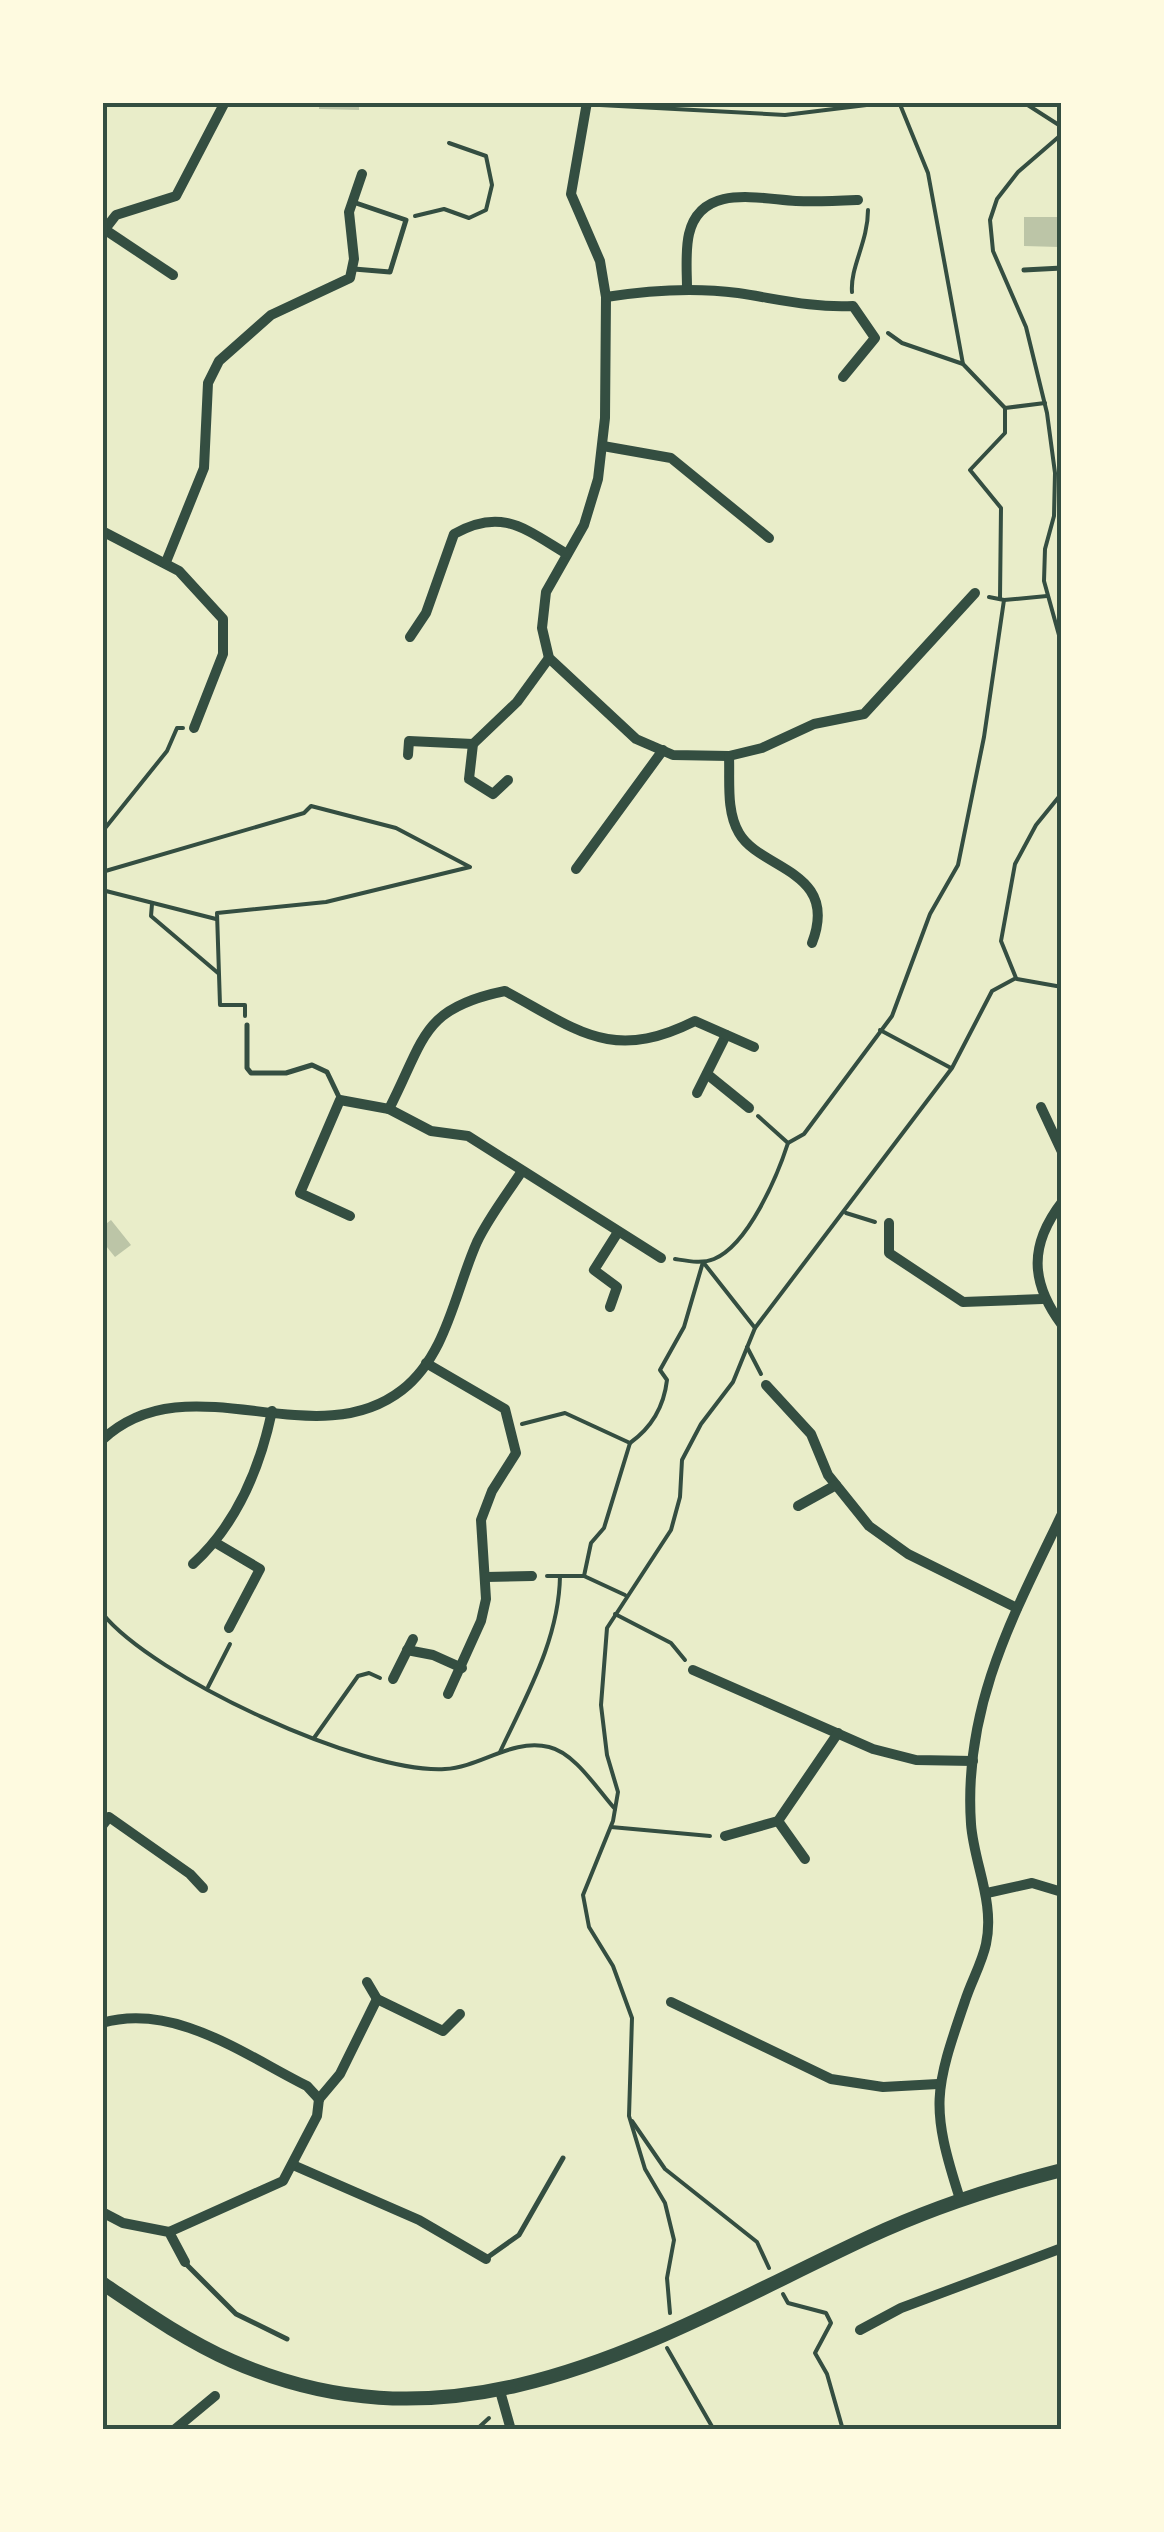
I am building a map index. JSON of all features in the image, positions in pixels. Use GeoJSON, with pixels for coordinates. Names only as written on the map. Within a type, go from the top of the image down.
{"type":"FeatureCollection","features":[{"type":"Feature","properties":{"kind":"street"},"geometry":{"type":"LineString","coordinates":[[173,276],[103,231],[116,215],[176,196],[225,102]]}},
{"type":"Feature","properties":{"kind":"street"},"geometry":{"type":"LineString","coordinates":[[587,103],[571,194],[600,260],[606,297],[603,446],[594,494],[568,554],[546,592],[542,628],[549,658],[636,740],[663,750],[729,756],[762,748],[814,724],[864,714],[975,593]]}},
{"type":"Feature","properties":{"kind":"street"},"geometry":{"type":"LineString","coordinates":[[166,562],[204,468],[208,383],[219,362],[259,324],[342,285],[354,269],[352,202],[362,174]]}},
{"type":"Feature","properties":{"kind":"street"},"geometry":{"type":"LineString","coordinates":[[687,289],[690,232],[704,210],[719,200],[735,195],[813,202],[858,200]]}},
{"type":"Feature","properties":{"kind":"street"},"geometry":{"type":"LineString","coordinates":[[606,297],[687,289],[743,294],[802,307],[854,306],[876,338],[843,377]]}},
{"type":"Feature","properties":{"kind":"street"},"geometry":{"type":"LineString","coordinates":[[603,446],[672,458],[769,538]]}},
{"type":"Feature","properties":{"kind":"street"},"geometry":{"type":"LineString","coordinates":[[410,637],[426,613],[454,534],[475,522],[511,521],[568,554]]}},
{"type":"Feature","properties":{"kind":"street"},"geometry":{"type":"LineString","coordinates":[[102,531],[166,562],[223,619],[223,654],[194,728]]}},
{"type":"Feature","properties":{"kind":"street"},"geometry":{"type":"LineString","coordinates":[[508,780],[493,794],[469,779],[472,744],[518,702],[549,658]]}},
{"type":"Feature","properties":{"kind":"street"},"geometry":{"type":"LineString","coordinates":[[408,755],[409,741],[472,744]]}},
{"type":"Feature","properties":{"kind":"street"},"geometry":{"type":"LineString","coordinates":[[576,869],[663,750]]}},
{"type":"Feature","properties":{"kind":"street"},"geometry":{"type":"LineString","coordinates":[[729,756],[732,818],[741,838],[785,865],[814,896],[820,922],[812,943]]}},
{"type":"Feature","properties":{"kind":"street"},"geometry":{"type":"LineString","coordinates":[[389,1109],[436,1016],[466,999],[505,991],[558,1024],[601,1040],[659,1039],[695,1021],[754,1047]]}},
{"type":"Feature","properties":{"kind":"street"},"geometry":{"type":"LineString","coordinates":[[697,1093],[726,1035]]}},
{"type":"Feature","properties":{"kind":"street"},"geometry":{"type":"LineString","coordinates":[[707,1074],[749,1108]]}},
{"type":"Feature","properties":{"kind":"street"},"geometry":{"type":"LineString","coordinates":[[350,1216],[300,1193],[340,1100],[389,1109],[431,1131],[468,1136],[661,1258]]}},
{"type":"Feature","properties":{"kind":"street"},"geometry":{"type":"LineString","coordinates":[[1042,1106],[1062,1152]]}},
{"type":"Feature","properties":{"kind":"street"},"geometry":{"type":"LineString","coordinates":[[102,1440],[131,1422],[161,1412],[222,1406],[320,1418],[359,1412],[403,1390],[426,1363],[478,1239],[522,1170]]}},
{"type":"Feature","properties":{"kind":"street"},"geometry":{"type":"LineString","coordinates":[[1062,1202],[1041,1229],[1037,1263],[1042,1299],[1062,1325]]}},
{"type":"Feature","properties":{"kind":"street"},"geometry":{"type":"LineString","coordinates":[[889,1225],[889,1253],[963,1302],[1042,1299]]}},
{"type":"Feature","properties":{"kind":"street"},"geometry":{"type":"LineString","coordinates":[[610,1307],[617,1287],[594,1270],[618,1232]]}},
{"type":"Feature","properties":{"kind":"street"},"geometry":{"type":"LineString","coordinates":[[426,1363],[504,1409],[512,1426],[516,1453],[492,1490],[481,1520],[486,1577],[481,1621],[448,1694]]}},
{"type":"Feature","properties":{"kind":"street"},"geometry":{"type":"LineString","coordinates":[[766,1385],[811,1434],[836,1484],[869,1526],[908,1554],[1017,1608]]}},
{"type":"Feature","properties":{"kind":"street"},"geometry":{"type":"LineString","coordinates":[[194,1564],[216,1543],[250,1482],[272,1411]]}},
{"type":"Feature","properties":{"kind":"street"},"geometry":{"type":"LineString","coordinates":[[798,1506],[836,1484]]}},
{"type":"Feature","properties":{"kind":"street"},"geometry":{"type":"LineString","coordinates":[[960,2198],[938,2122],[938,2084],[986,1943],[987,1892],[972,1826],[972,1761],[978,1708],[1017,1608],[1062,1514]]}},
{"type":"Feature","properties":{"kind":"street"},"geometry":{"type":"LineString","coordinates":[[216,1543],[260,1569],[229,1628]]}},
{"type":"Feature","properties":{"kind":"street"},"geometry":{"type":"LineString","coordinates":[[486,1577],[532,1576]]}},
{"type":"Feature","properties":{"kind":"street"},"geometry":{"type":"LineString","coordinates":[[392,1679],[413,1639]]}},
{"type":"Feature","properties":{"kind":"street"},"geometry":{"type":"LineString","coordinates":[[406,1650],[433,1655],[462,1668]]}},
{"type":"Feature","properties":{"kind":"street"},"geometry":{"type":"LineString","coordinates":[[693,1670],[838,1734],[916,1760],[972,1761]]}},
{"type":"Feature","properties":{"kind":"street"},"geometry":{"type":"LineString","coordinates":[[724,1836],[778,1820],[838,1734]]}},
{"type":"Feature","properties":{"kind":"street"},"geometry":{"type":"LineString","coordinates":[[105,1818],[203,1888]]}},
{"type":"Feature","properties":{"kind":"street"},"geometry":{"type":"LineString","coordinates":[[778,1820],[805,1859]]}},
{"type":"Feature","properties":{"kind":"street"},"geometry":{"type":"LineString","coordinates":[[987,1892],[1032,1883],[1062,1892]]}},
{"type":"Feature","properties":{"kind":"street"},"geometry":{"type":"LineString","coordinates":[[367,1982],[377,2000],[443,2030],[460,2014]]}},
{"type":"Feature","properties":{"kind":"street"},"geometry":{"type":"LineString","coordinates":[[102,2212],[136,2226],[170,2232],[271,2189],[293,2165],[317,2116],[319,2099],[340,2074],[377,2000]]}},
{"type":"Feature","properties":{"kind":"street"},"geometry":{"type":"LineString","coordinates":[[671,2002],[831,2079],[883,2087],[938,2084]]}},
{"type":"Feature","properties":{"kind":"street"},"geometry":{"type":"LineString","coordinates":[[102,2023],[136,2016],[190,2028],[307,2086],[319,2099]]}},
{"type":"Feature","properties":{"kind":"street"},"geometry":{"type":"LineString","coordinates":[[293,2165],[419,2220],[486,2259]]}},
{"type":"Feature","properties":{"kind":"street"},"geometry":{"type":"LineString","coordinates":[[102,2283],[169,2330],[235,2362],[292,2380],[344,2393],[412,2398],[500,2391],[572,2372],[662,2339],[960,2198],[1062,2170]]}},
{"type":"Feature","properties":{"kind":"street"},"geometry":{"type":"LineString","coordinates":[[170,2232],[185,2262]]}},
{"type":"Feature","properties":{"kind":"street"},"geometry":{"type":"LineString","coordinates":[[860,2330],[901,2308],[1062,2248]]}},
{"type":"Feature","properties":{"kind":"street"},"geometry":{"type":"LineString","coordinates":[[500,2391],[511,2430]]}},
{"type":"Feature","properties":{"kind":"street"},"geometry":{"type":"LineString","coordinates":[[174,2430],[214,2396]]}},
{"type":"Feature","properties":{"kind":"lane"},"geometry":{"type":"LineString","coordinates":[[352,202],[406,220],[390,272],[354,269]]}},
{"type":"Feature","properties":{"kind":"lane"},"geometry":{"type":"LineString","coordinates":[[1024,270],[1062,268]]}},
{"type":"Feature","properties":{"kind":"lane"},"geometry":{"type":"LineString","coordinates":[[247,1025],[247,1068],[252,1073],[286,1073],[312,1065],[326,1072],[340,1100]]}},
{"type":"Feature","properties":{"kind":"lane"},"geometry":{"type":"LineString","coordinates":[[486,2259],[519,2235],[563,2158]]}},
{"type":"Feature","properties":{"kind":"lane"},"geometry":{"type":"LineString","coordinates":[[185,2262],[208,2290],[236,2314],[287,2339]]}},
{"type":"Feature","properties":{"kind":"path"},"geometry":{"type":"LineString","coordinates":[[587,103],[785,115],[891,102]]}},
{"type":"Feature","properties":{"kind":"path"},"geometry":{"type":"LineString","coordinates":[[899,102],[928,173],[963,364]]}},
{"type":"Feature","properties":{"kind":"path"},"geometry":{"type":"LineString","coordinates":[[1024,102],[1062,126]]}},
{"type":"Feature","properties":{"kind":"path"},"geometry":{"type":"LineString","coordinates":[[1062,134],[1018,172],[997,199],[990,220],[993,252],[1026,326],[1045,403],[1055,473],[1054,516],[1045,550],[1047,596],[1062,646]]}},
{"type":"Feature","properties":{"kind":"path"},"geometry":{"type":"LineString","coordinates":[[406,220],[444,209],[470,218],[486,210],[492,186],[486,156],[450,143]]}},
{"type":"Feature","properties":{"kind":"path"},"geometry":{"type":"LineString","coordinates":[[854,306],[851,276],[868,235],[868,200],[858,200]]}},
{"type":"Feature","properties":{"kind":"path"},"geometry":{"type":"LineString","coordinates":[[661,1258],[703,1262],[716,1258],[738,1240],[776,1178],[788,1143],[813,1124],[892,1016],[930,914],[958,865],[984,737],[1002,600],[1000,508],[970,470],[1005,433],[1005,408],[963,364],[902,343],[880,327],[870,330]]}},
{"type":"Feature","properties":{"kind":"path"},"geometry":{"type":"LineString","coordinates":[[1005,408],[1045,403]]}},
{"type":"Feature","properties":{"kind":"path"},"geometry":{"type":"LineString","coordinates":[[975,593],[1002,600],[1047,596]]}},
{"type":"Feature","properties":{"kind":"path"},"geometry":{"type":"LineString","coordinates":[[102,832],[167,751],[176,728],[194,728]]}},
{"type":"Feature","properties":{"kind":"path"},"geometry":{"type":"LineString","coordinates":[[1016,978],[1000,941],[1015,864],[1036,825],[1062,793]]}},
{"type":"Feature","properties":{"kind":"path"},"geometry":{"type":"LineString","coordinates":[[102,872],[304,813],[311,806],[396,828],[470,866],[326,902],[217,913],[220,1005],[245,1005],[247,1025]]}},
{"type":"Feature","properties":{"kind":"path"},"geometry":{"type":"LineString","coordinates":[[102,890],[216,920]]}},
{"type":"Feature","properties":{"kind":"path"},"geometry":{"type":"LineString","coordinates":[[152,904],[150,916],[218,973]]}},
{"type":"Feature","properties":{"kind":"path"},"geometry":{"type":"LineString","coordinates":[[678,2331],[670,2312],[668,2278],[674,2240],[665,2203],[645,2169],[629,2116],[632,2018],[613,1966],[589,1926],[582,1895],[610,1827],[618,1792],[606,1755],[601,1705],[606,1628],[670,1530],[680,1496],[682,1460],[700,1424],[732,1382],[755,1328],[814,1248],[846,1213],[952,1068],[992,991],[1016,978],[1062,987]]}},
{"type":"Feature","properties":{"kind":"path"},"geometry":{"type":"LineString","coordinates":[[880,1030],[952,1068]]}},
{"type":"Feature","properties":{"kind":"path"},"geometry":{"type":"LineString","coordinates":[[749,1108],[788,1143]]}},
{"type":"Feature","properties":{"kind":"path"},"geometry":{"type":"LineString","coordinates":[[846,1213],[889,1225]]}},
{"type":"Feature","properties":{"kind":"path"},"geometry":{"type":"LineString","coordinates":[[703,1262],[755,1328]]}},
{"type":"Feature","properties":{"kind":"path"},"geometry":{"type":"LineString","coordinates":[[584,1576],[592,1544],[604,1528],[630,1443],[661,1407],[667,1380],[660,1370],[684,1326],[703,1262]]}},
{"type":"Feature","properties":{"kind":"path"},"geometry":{"type":"LineString","coordinates":[[748,1347],[766,1385]]}},
{"type":"Feature","properties":{"kind":"path"},"geometry":{"type":"LineString","coordinates":[[512,1426],[565,1414],[630,1443]]}},
{"type":"Feature","properties":{"kind":"path"},"geometry":{"type":"LineString","coordinates":[[532,1576],[584,1576],[625,1596]]}},
{"type":"Feature","properties":{"kind":"path"},"geometry":{"type":"LineString","coordinates":[[500,1752],[534,1683],[554,1628],[560,1609],[560,1576]]}},
{"type":"Feature","properties":{"kind":"path"},"geometry":{"type":"LineString","coordinates":[[103,1614],[118,1632],[159,1663],[314,1738],[396,1762],[446,1769],[528,1744],[553,1747],[576,1764],[615,1808]]}},
{"type":"Feature","properties":{"kind":"path"},"geometry":{"type":"LineString","coordinates":[[615,1614],[670,1643],[693,1670]]}},
{"type":"Feature","properties":{"kind":"path"},"geometry":{"type":"LineString","coordinates":[[208,1688],[236,1634],[229,1628]]}},
{"type":"Feature","properties":{"kind":"path"},"geometry":{"type":"LineString","coordinates":[[314,1738],[358,1676],[369,1673],[390,1683],[392,1679]]}},
{"type":"Feature","properties":{"kind":"path"},"geometry":{"type":"LineString","coordinates":[[610,1827],[724,1836]]}},
{"type":"Feature","properties":{"kind":"path"},"geometry":{"type":"LineString","coordinates":[[629,2116],[665,2169],[756,2242],[788,2303],[826,2313],[831,2323],[816,2353],[827,2374],[842,2430]]}},
{"type":"Feature","properties":{"kind":"path"},"geometry":{"type":"LineString","coordinates":[[662,2339],[714,2430]]}},
{"type":"Feature","properties":{"kind":"path"},"geometry":{"type":"LineString","coordinates":[[476,2430],[488,2418]]}},
{"type":"Feature","properties":{"kind":"building"},"geometry":{"type":"Polygon","coordinates":[[[319,102],[359,102],[359,110],[319,109],[319,102]]]}},
{"type":"Feature","properties":{"kind":"building"},"geometry":{"type":"Polygon","coordinates":[[[1024,217],[1059,217],[1059,247],[1024,246],[1024,217]]]}},
{"type":"Feature","properties":{"kind":"building"},"geometry":{"type":"Polygon","coordinates":[[[111,1220],[131,1245],[115,1257],[102,1241],[102,1227],[111,1220]]]}}]}
